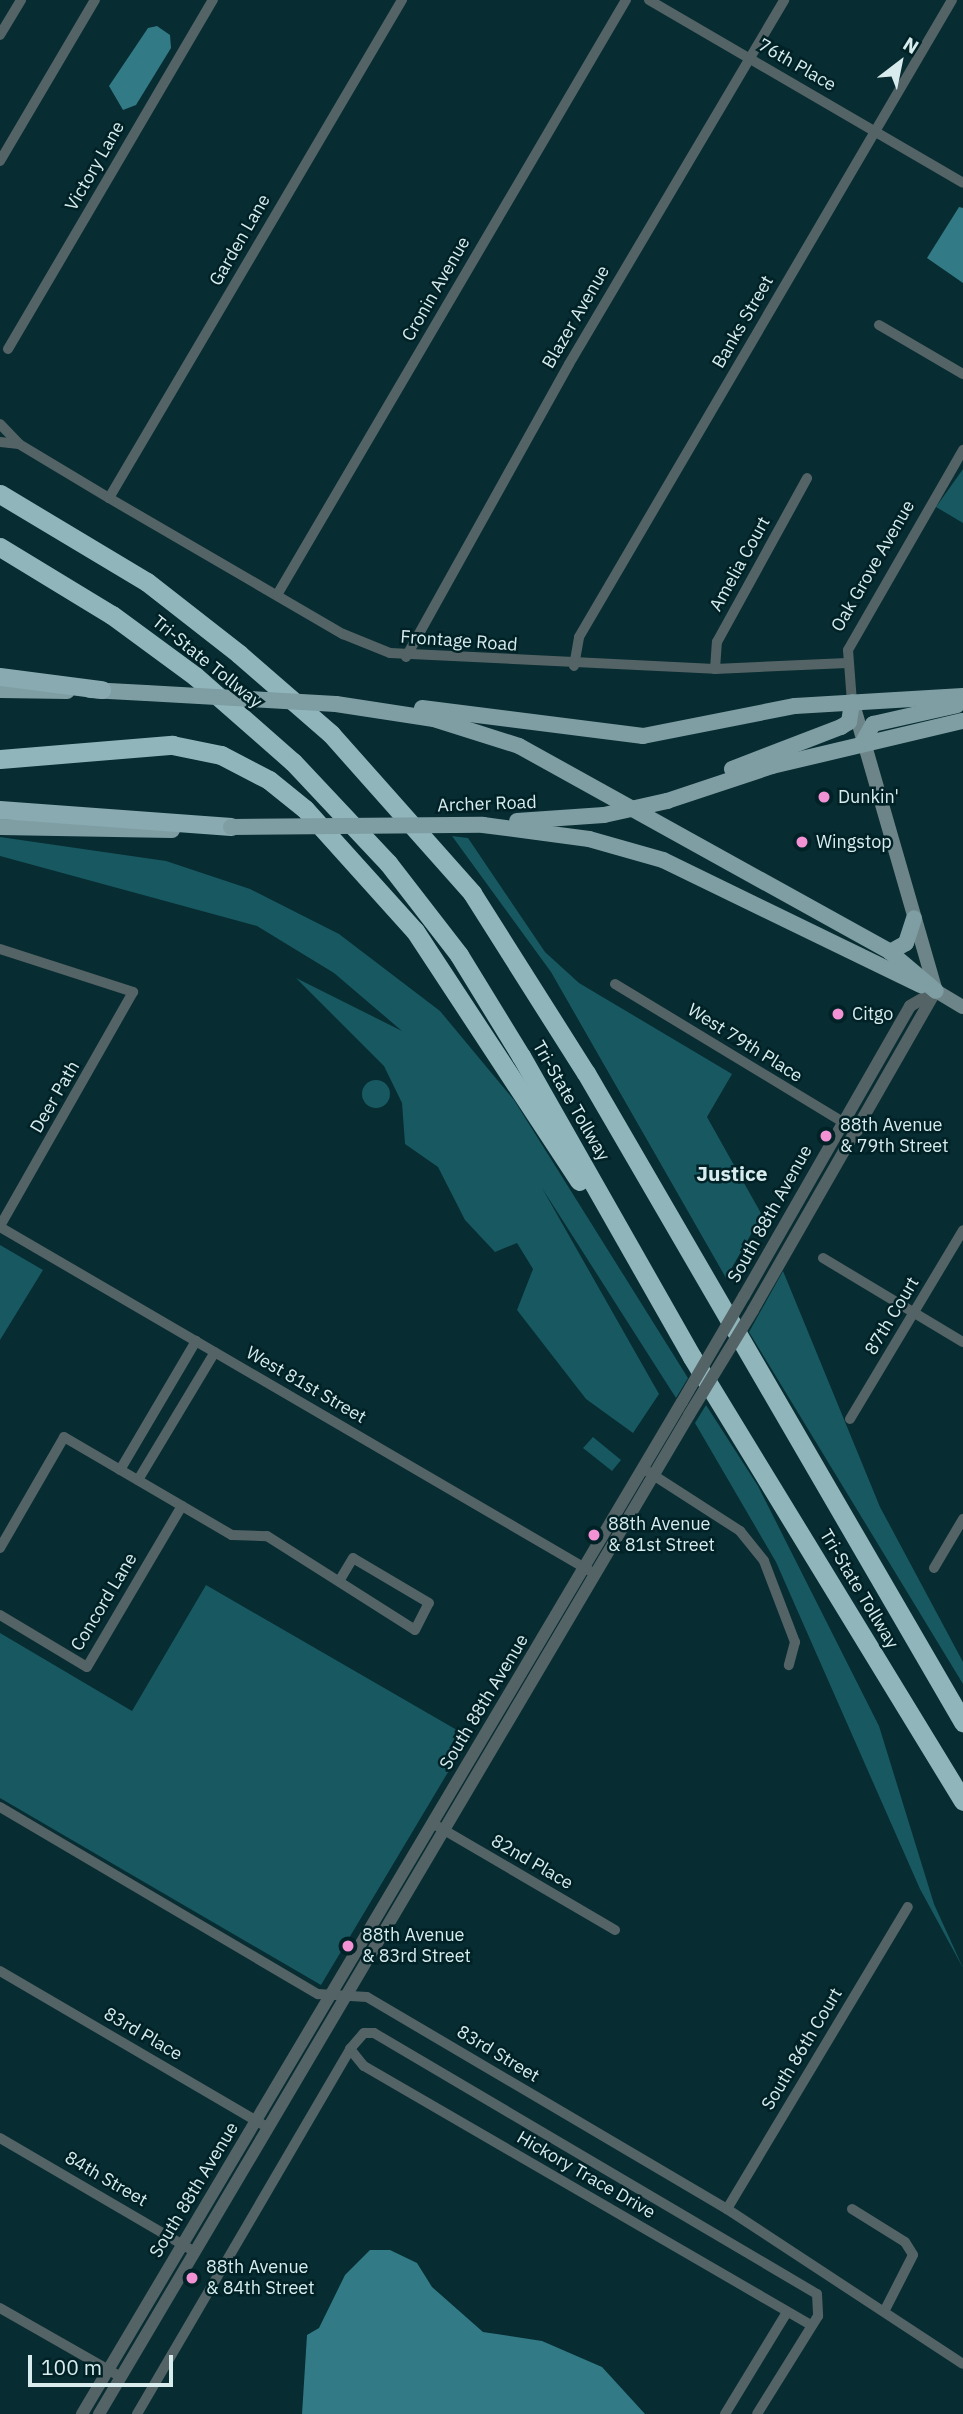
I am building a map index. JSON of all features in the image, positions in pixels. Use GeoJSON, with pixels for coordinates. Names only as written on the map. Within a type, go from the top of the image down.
{"type":"FeatureCollection","features":[{"type":"Feature","properties":{"kind":"highway","name":"Tri-State Tollway"},"geometry":{"type":"LineString","coordinates":[[0,494],[137,575],[239,654],[331,734],[472,894],[586,1073],[963,1723]]}},
{"type":"Feature","properties":{"kind":"highway","name":"Tri-State Tollway"},"geometry":{"type":"LineString","coordinates":[[0,547],[113,615],[195,676],[293,762],[388,863],[459,955],[621,1229],[692,1357],[963,1801]]}},
{"type":"Feature","properties":{"kind":"highway"},"geometry":{"type":"LineString","coordinates":[[0,677],[102,690]]}},
{"type":"Feature","properties":{"kind":"highway"},"geometry":{"type":"LineString","coordinates":[[0,759],[172,746],[220,755],[269,780],[305,809],[415,931],[578,1180],[621,1229]]}},
{"type":"Feature","properties":{"kind":"highway"},"geometry":{"type":"LineString","coordinates":[[0,810],[231,827]]}},
{"type":"Feature","properties":{"kind":"main road"},"geometry":{"type":"LineString","coordinates":[[0,690],[102,690],[337,704],[643,736],[795,706],[963,696]]}},
{"type":"Feature","properties":{"kind":"main road"},"geometry":{"type":"LineString","coordinates":[[697,789],[810,735],[841,727],[849,722],[852,702]]}},
{"type":"Feature","properties":{"kind":"main road","name":"Oak Grove Avenue"},"geometry":{"type":"LineString","coordinates":[[852,702],[862,744],[936,991]]}},
{"type":"Feature","properties":{"kind":"main road"},"geometry":{"type":"LineString","coordinates":[[862,744],[873,724],[963,704]]}},
{"type":"Feature","properties":{"kind":"main road"},"geometry":{"type":"LineString","coordinates":[[373,708],[434,719],[519,746],[890,952],[936,991]]}},
{"type":"Feature","properties":{"kind":"main road","name":"Archer Road"},"geometry":{"type":"LineString","coordinates":[[0,827],[483,825],[604,816],[667,801],[697,789],[862,744],[963,721]]}},
{"type":"Feature","properties":{"kind":"main road"},"geometry":{"type":"LineString","coordinates":[[483,825],[589,839],[663,860],[936,991],[963,1007]]}},
{"type":"Feature","properties":{"kind":"main road"},"geometry":{"type":"LineString","coordinates":[[890,952],[906,943],[914,918]]}},
{"type":"Feature","properties":{"kind":"street"},"geometry":{"type":"LineString","coordinates":[[0,35],[21,0]]}},
{"type":"Feature","properties":{"kind":"street"},"geometry":{"type":"LineString","coordinates":[[0,161],[95,0]]}},
{"type":"Feature","properties":{"kind":"street","name":"Victory Lane"},"geometry":{"type":"LineString","coordinates":[[8,349],[213,0]]}},
{"type":"Feature","properties":{"kind":"street","name":"Garden Lane"},"geometry":{"type":"LineString","coordinates":[[109,498],[402,0]]}},
{"type":"Feature","properties":{"kind":"street","name":"Cronin Avenue"},"geometry":{"type":"LineString","coordinates":[[277,595],[626,0]]}},
{"type":"Feature","properties":{"kind":"street","name":"76th Place"},"geometry":{"type":"LineString","coordinates":[[649,0],[963,183]]}},
{"type":"Feature","properties":{"kind":"street","name":"Blazer Avenue"},"geometry":{"type":"LineString","coordinates":[[406,657],[784,0]]}},
{"type":"Feature","properties":{"kind":"street","name":"Banks Street"},"geometry":{"type":"LineString","coordinates":[[574,666],[579,637],[953,0]]}},
{"type":"Feature","properties":{"kind":"street"},"geometry":{"type":"LineString","coordinates":[[879,325],[963,374]]}},
{"type":"Feature","properties":{"kind":"street"},"geometry":{"type":"LineString","coordinates":[[0,424],[19,444]]}},
{"type":"Feature","properties":{"kind":"street"},"geometry":{"type":"LineString","coordinates":[[0,442],[19,444]]}},
{"type":"Feature","properties":{"kind":"street","name":"Frontage Road"},"geometry":{"type":"LineString","coordinates":[[19,444],[371,648],[406,657],[574,666],[715,669],[847,663]]}},
{"type":"Feature","properties":{"kind":"street","name":"Oak Grove Avenue"},"geometry":{"type":"LineString","coordinates":[[852,702],[847,663],[856,632],[963,450]]}},
{"type":"Feature","properties":{"kind":"street","name":"Amelia Court"},"geometry":{"type":"LineString","coordinates":[[715,669],[717,642],[807,478]]}},
{"type":"Feature","properties":{"kind":"street","name":"Deer Path"},"geometry":{"type":"LineString","coordinates":[[0,949],[127,986],[132,1002],[0,1227]]}},
{"type":"Feature","properties":{"kind":"street","name":"West 79th Place"},"geometry":{"type":"LineString","coordinates":[[615,984],[858,1131]]}},
{"type":"Feature","properties":{"kind":"street","name":"South 88th Avenue"},"geometry":{"type":"LineString","coordinates":[[82,2414],[432,1824],[648,1472],[682,1402],[910,1006],[936,991]]}},
{"type":"Feature","properties":{"kind":"street","name":"South 88th Avenue"},"geometry":{"type":"LineString","coordinates":[[648,1472],[689,1415],[753,1310],[936,991]]}},
{"type":"Feature","properties":{"kind":"street","name":"West 81st Street"},"geometry":{"type":"LineString","coordinates":[[0,1227],[589,1571]]}},
{"type":"Feature","properties":{"kind":"street","name":"87th Court"},"geometry":{"type":"LineString","coordinates":[[850,1419],[963,1230]]}},
{"type":"Feature","properties":{"kind":"street"},"geometry":{"type":"LineString","coordinates":[[823,1258],[963,1342]]}},
{"type":"Feature","properties":{"kind":"street"},"geometry":{"type":"LineString","coordinates":[[120,1470],[196,1341]]}},
{"type":"Feature","properties":{"kind":"street"},"geometry":{"type":"LineString","coordinates":[[138,1480],[215,1352]]}},
{"type":"Feature","properties":{"kind":"street"},"geometry":{"type":"LineString","coordinates":[[0,1548],[64,1437],[232,1535],[267,1536],[341,1578],[345,1589],[415,1630],[429,1602],[353,1558],[341,1578]]}},
{"type":"Feature","properties":{"kind":"street"},"geometry":{"type":"LineString","coordinates":[[648,1472],[740,1531],[764,1561],[795,1642],[789,1665]]}},
{"type":"Feature","properties":{"kind":"street","name":"Concord Lane"},"geometry":{"type":"LineString","coordinates":[[0,1615],[87,1667],[182,1506]]}},
{"type":"Feature","properties":{"kind":"street"},"geometry":{"type":"LineString","coordinates":[[934,1568],[963,1519]]}},
{"type":"Feature","properties":{"kind":"street","name":"South 88th Avenue"},"geometry":{"type":"LineString","coordinates":[[99,2414],[444,1831],[589,1571]]}},
{"type":"Feature","properties":{"kind":"street","name":"83rd Street"},"geometry":{"type":"LineString","coordinates":[[0,1807],[310,1990],[367,1997],[727,2209],[886,2308],[963,2364]]}},
{"type":"Feature","properties":{"kind":"street","name":"82nd Place"},"geometry":{"type":"LineString","coordinates":[[432,1824],[615,1930]]}},
{"type":"Feature","properties":{"kind":"street","name":"South 86th Court"},"geometry":{"type":"LineString","coordinates":[[727,2209],[908,1907]]}},
{"type":"Feature","properties":{"kind":"street","name":"83rd Place"},"geometry":{"type":"LineString","coordinates":[[0,1971],[269,2128]]}},
{"type":"Feature","properties":{"kind":"street"},"geometry":{"type":"LineString","coordinates":[[137,2414],[350,2049],[364,2033],[374,2033],[805,2286],[822,2306],[757,2414]]}},
{"type":"Feature","properties":{"kind":"street","name":"Hickory Trace Drive"},"geometry":{"type":"LineString","coordinates":[[350,2049],[364,2066],[809,2324]]}},
{"type":"Feature","properties":{"kind":"street","name":"84th Street"},"geometry":{"type":"LineString","coordinates":[[0,2138],[195,2252]]}},
{"type":"Feature","properties":{"kind":"street"},"geometry":{"type":"LineString","coordinates":[[852,2209],[905,2242],[913,2255],[886,2308]]}},
{"type":"Feature","properties":{"kind":"street"},"geometry":{"type":"LineString","coordinates":[[0,2308],[121,2377]]}},
{"type":"Feature","properties":{"kind":"street"},"geometry":{"type":"LineString","coordinates":[[725,2414],[787,2312]]}},
{"type":"Feature","properties":{"kind":"shaded area"},"geometry":{"type":"Polygon","coordinates":[[[157,26],[170,35],[171,48],[136,105],[123,110],[109,86],[148,28],[157,26]]]}},
{"type":"Feature","properties":{"kind":"shaded area"},"geometry":{"type":"Polygon","coordinates":[[[959,207],[963,208],[963,283],[927,258],[959,207]]]}},
{"type":"Feature","properties":{"kind":"shaded area"},"geometry":{"type":"Polygon","coordinates":[[[963,469],[963,523],[936,507],[963,469]]]}},
{"type":"Feature","properties":{"kind":"shaded area"},"geometry":{"type":"Polygon","coordinates":[[[452,836],[468,838],[545,952],[579,983],[732,1074],[707,1117],[762,1215],[726,1278],[551,972],[452,836]]]}},
{"type":"Feature","properties":{"kind":"shaded area"},"geometry":{"type":"Polygon","coordinates":[[[0,837],[166,861],[250,889],[339,934],[440,1011],[514,1100],[688,1378],[676,1398],[542,1188],[659,1394],[633,1433],[586,1399],[517,1310],[533,1269],[517,1243],[495,1252],[465,1220],[438,1167],[405,1144],[402,1103],[384,1066],[296,978],[402,1031],[334,973],[257,926],[0,856],[0,837]]]}},
{"type":"Feature","properties":{"kind":"shaded area"},"geometry":{"type":"Polygon","coordinates":[[[376,1080],[386,1084],[390,1094],[386,1104],[376,1108],[366,1104],[362,1094],[366,1084],[376,1080]]]}},
{"type":"Feature","properties":{"kind":"shaded area"},"geometry":{"type":"Polygon","coordinates":[[[0,1245],[43,1270],[0,1340],[0,1245]]]}},
{"type":"Feature","properties":{"kind":"shaded area"},"geometry":{"type":"Polygon","coordinates":[[[783,1271],[880,1507],[963,1662],[963,1684],[749,1332],[783,1271]]]}},
{"type":"Feature","properties":{"kind":"shaded area"},"geometry":{"type":"Polygon","coordinates":[[[706,1405],[758,1486],[879,1726],[934,1904],[963,1968],[920,1889],[776,1562],[695,1423],[706,1405]]]}},
{"type":"Feature","properties":{"kind":"shaded area"},"geometry":{"type":"Polygon","coordinates":[[[593,1437],[621,1460],[612,1471],[583,1448],[593,1437]]]}},
{"type":"Feature","properties":{"kind":"shaded area"},"geometry":{"type":"Polygon","coordinates":[[[206,1585],[469,1737],[321,1985],[0,1798],[0,1633],[132,1711],[206,1585]]]}},
{"type":"Feature","properties":{"kind":"shaded area"},"geometry":{"type":"Polygon","coordinates":[[[370,2250],[390,2250],[417,2263],[432,2287],[483,2332],[542,2341],[602,2367],[645,2414],[302,2414],[307,2335],[319,2328],[345,2275],[370,2250]]]}},
{"type":"Feature","properties":{"kind":"place","name":"Dunkin'"},"geometry":{"type":"Point","coordinates":[824,797]}},
{"type":"Feature","properties":{"kind":"place","name":"Wingstop"},"geometry":{"type":"Point","coordinates":[802,842]}},
{"type":"Feature","properties":{"kind":"place","name":"Citgo"},"geometry":{"type":"Point","coordinates":[838,1014]}},
{"type":"Feature","properties":{"kind":"place","name":"88th Avenue & 79th Street"},"geometry":{"type":"Point","coordinates":[826,1136]}},
{"type":"Feature","properties":{"kind":"place","name":"88th Avenue & 81st Street"},"geometry":{"type":"Point","coordinates":[594,1535]}},
{"type":"Feature","properties":{"kind":"place","name":"88th Avenue & 83rd Street"},"geometry":{"type":"Point","coordinates":[348,1946]}},
{"type":"Feature","properties":{"kind":"place","name":"88th Avenue & 84th Street"},"geometry":{"type":"Point","coordinates":[192,2278]}},
{"type":"Feature","properties":{"kind":"district","name":"Justice"},"geometry":{"type":"Point","coordinates":[732,1173]}}]}
